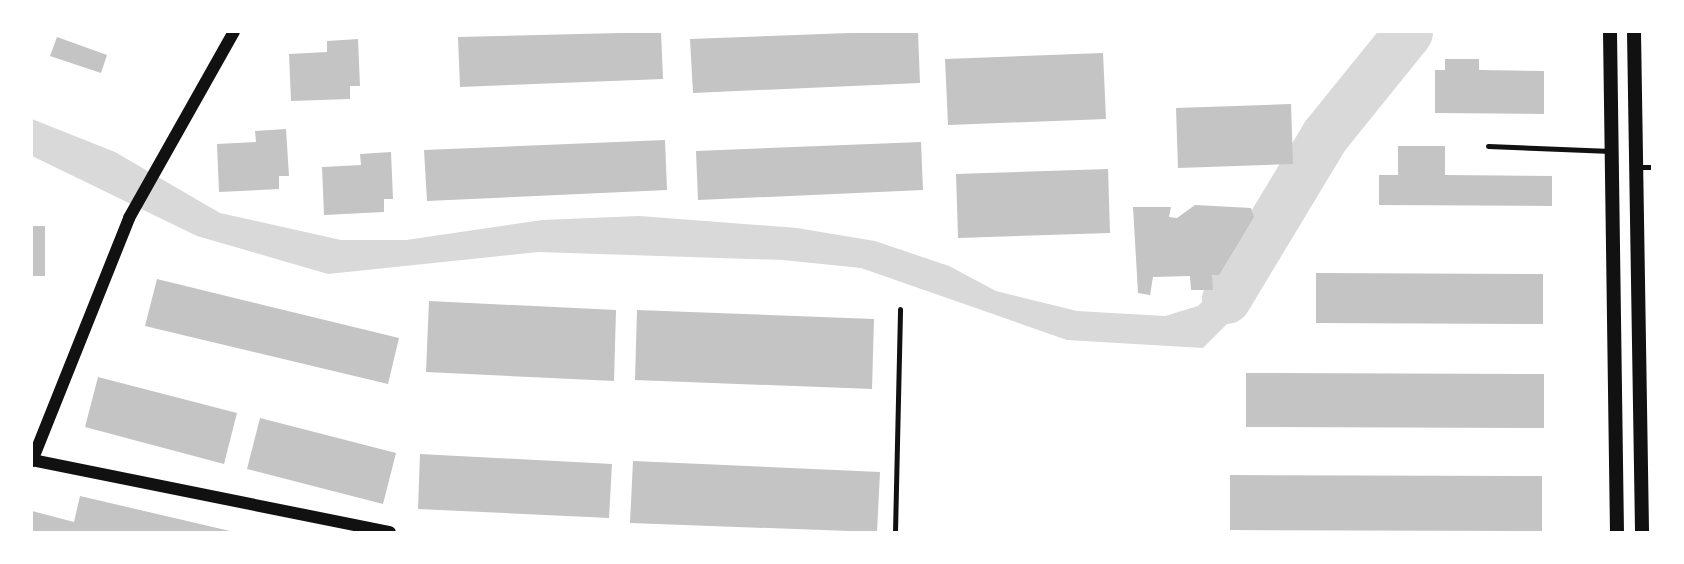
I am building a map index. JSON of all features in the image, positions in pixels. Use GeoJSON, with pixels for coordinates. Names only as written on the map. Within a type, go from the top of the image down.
{"type":"FeatureCollection","features":[{"type":"Feature","properties":{"kind":"main road"},"geometry":{"type":"LineString","coordinates":[[1610,32],[1617,533]]}},
{"type":"Feature","properties":{"kind":"main road"},"geometry":{"type":"LineString","coordinates":[[1634,32],[1642,533]]}},
{"type":"Feature","properties":{"kind":"main road"},"geometry":{"type":"LineString","coordinates":[[1611,151],[1636,167]]}},
{"type":"Feature","properties":{"kind":"street"},"geometry":{"type":"LineString","coordinates":[[234,32],[161,154],[129,218],[32,460],[390,533]]}},
{"type":"Feature","properties":{"kind":"lane"},"geometry":{"type":"LineString","coordinates":[[1488,146],[1611,151]]}},
{"type":"Feature","properties":{"kind":"lane"},"geometry":{"type":"LineString","coordinates":[[1636,167],[1653,167]]}},
{"type":"Feature","properties":{"kind":"lane"},"geometry":{"type":"LineString","coordinates":[[895,533],[900,309]]}},
{"type":"Feature","properties":{"kind":"shaded area"},"geometry":{"type":"Polygon","coordinates":[[[1394,32],[1408,32],[1278,257],[1240,311],[1203,348],[1067,340],[861,268],[783,260],[538,252],[328,274],[197,236],[32,156],[32,119],[115,152],[220,213],[341,240],[406,240],[542,220],[639,216],[797,228],[875,241],[949,266],[996,291],[1077,311],[1165,316],[1198,306],[1260,243],[1394,32]]]}},
{"type":"Feature","properties":{"kind":"building"},"geometry":{"type":"Polygon","coordinates":[[[661,32],[663,79],[460,87],[458,37],[661,32]]]}},
{"type":"Feature","properties":{"kind":"building"},"geometry":{"type":"Polygon","coordinates":[[[918,32],[920,83],[693,93],[690,39],[918,32]]]}},
{"type":"Feature","properties":{"kind":"building"},"geometry":{"type":"Polygon","coordinates":[[[57,37],[107,55],[101,73],[50,56],[57,37]]]}},
{"type":"Feature","properties":{"kind":"building"},"geometry":{"type":"Polygon","coordinates":[[[358,39],[360,86],[350,86],[350,99],[291,101],[289,54],[327,52],[327,41],[358,39]]]}},
{"type":"Feature","properties":{"kind":"building"},"geometry":{"type":"Polygon","coordinates":[[[1103,53],[1106,119],[948,125],[945,59],[1103,53]]]}},
{"type":"Feature","properties":{"kind":"building"},"geometry":{"type":"Polygon","coordinates":[[[1445,59],[1479,59],[1479,70],[1544,71],[1544,114],[1435,113],[1435,70],[1445,70],[1445,59]]]}},
{"type":"Feature","properties":{"kind":"building"},"geometry":{"type":"Polygon","coordinates":[[[1291,104],[1293,164],[1178,168],[1176,108],[1291,104]]]}},
{"type":"Feature","properties":{"kind":"building"},"geometry":{"type":"Polygon","coordinates":[[[286,129],[289,176],[279,176],[279,189],[219,192],[217,144],[256,142],[255,131],[286,129]]]}},
{"type":"Feature","properties":{"kind":"building"},"geometry":{"type":"Polygon","coordinates":[[[665,140],[667,190],[427,201],[424,150],[665,140]]]}},
{"type":"Feature","properties":{"kind":"building"},"geometry":{"type":"Polygon","coordinates":[[[921,142],[923,190],[698,200],[696,151],[921,142]]]}},
{"type":"Feature","properties":{"kind":"building"},"geometry":{"type":"Polygon","coordinates":[[[1398,146],[1445,146],[1445,175],[1552,176],[1552,206],[1379,205],[1379,175],[1398,175],[1398,146]]]}},
{"type":"Feature","properties":{"kind":"building"},"geometry":{"type":"Polygon","coordinates":[[[391,152],[393,199],[384,199],[384,212],[324,215],[322,167],[361,165],[360,154],[391,152]]]}},
{"type":"Feature","properties":{"kind":"building"},"geometry":{"type":"Polygon","coordinates":[[[1108,169],[1110,233],[958,238],[956,174],[1108,169]]]}},
{"type":"Feature","properties":{"kind":"building"},"geometry":{"type":"Polygon","coordinates":[[[1195,205],[1251,208],[1254,217],[1219,275],[1212,275],[1213,290],[1191,290],[1190,276],[1153,277],[1150,295],[1138,293],[1133,207],[1171,207],[1169,217],[1177,218],[1195,205]]]}},
{"type":"Feature","properties":{"kind":"building"},"geometry":{"type":"Polygon","coordinates":[[[32,226],[45,226],[45,276],[32,276],[32,226]]]}},
{"type":"Feature","properties":{"kind":"building"},"geometry":{"type":"Polygon","coordinates":[[[1316,273],[1543,274],[1543,324],[1316,323],[1316,273]]]}},
{"type":"Feature","properties":{"kind":"building"},"geometry":{"type":"Polygon","coordinates":[[[157,279],[399,338],[388,384],[145,326],[157,279]]]}},
{"type":"Feature","properties":{"kind":"building"},"geometry":{"type":"Polygon","coordinates":[[[429,301],[616,310],[614,381],[426,372],[429,301]]]}},
{"type":"Feature","properties":{"kind":"building"},"geometry":{"type":"Polygon","coordinates":[[[637,310],[874,319],[872,389],[635,380],[637,310]]]}},
{"type":"Feature","properties":{"kind":"building"},"geometry":{"type":"Polygon","coordinates":[[[1246,373],[1544,374],[1544,428],[1246,427],[1246,373]]]}},
{"type":"Feature","properties":{"kind":"building"},"geometry":{"type":"Polygon","coordinates":[[[98,377],[237,413],[224,464],[85,427],[98,377]]]}},
{"type":"Feature","properties":{"kind":"building"},"geometry":{"type":"Polygon","coordinates":[[[260,418],[396,453],[383,504],[247,469],[260,418]]]}},
{"type":"Feature","properties":{"kind":"building"},"geometry":{"type":"Polygon","coordinates":[[[420,454],[612,464],[609,518],[418,509],[420,454]]]}},
{"type":"Feature","properties":{"kind":"building"},"geometry":{"type":"Polygon","coordinates":[[[633,461],[880,472],[877,532],[630,523],[633,461]]]}},
{"type":"Feature","properties":{"kind":"building"},"geometry":{"type":"Polygon","coordinates":[[[1230,475],[1542,476],[1542,531],[1230,530],[1230,475]]]}},
{"type":"Feature","properties":{"kind":"building"},"geometry":{"type":"Polygon","coordinates":[[[80,496],[230,531],[32,532],[32,511],[74,522],[80,496]]]}},
{"type":"Feature","properties":{"kind":"waterway"},"geometry":{"type":"LineString","coordinates":[[1226,299],[1325,135],[1408,32]]}}]}
